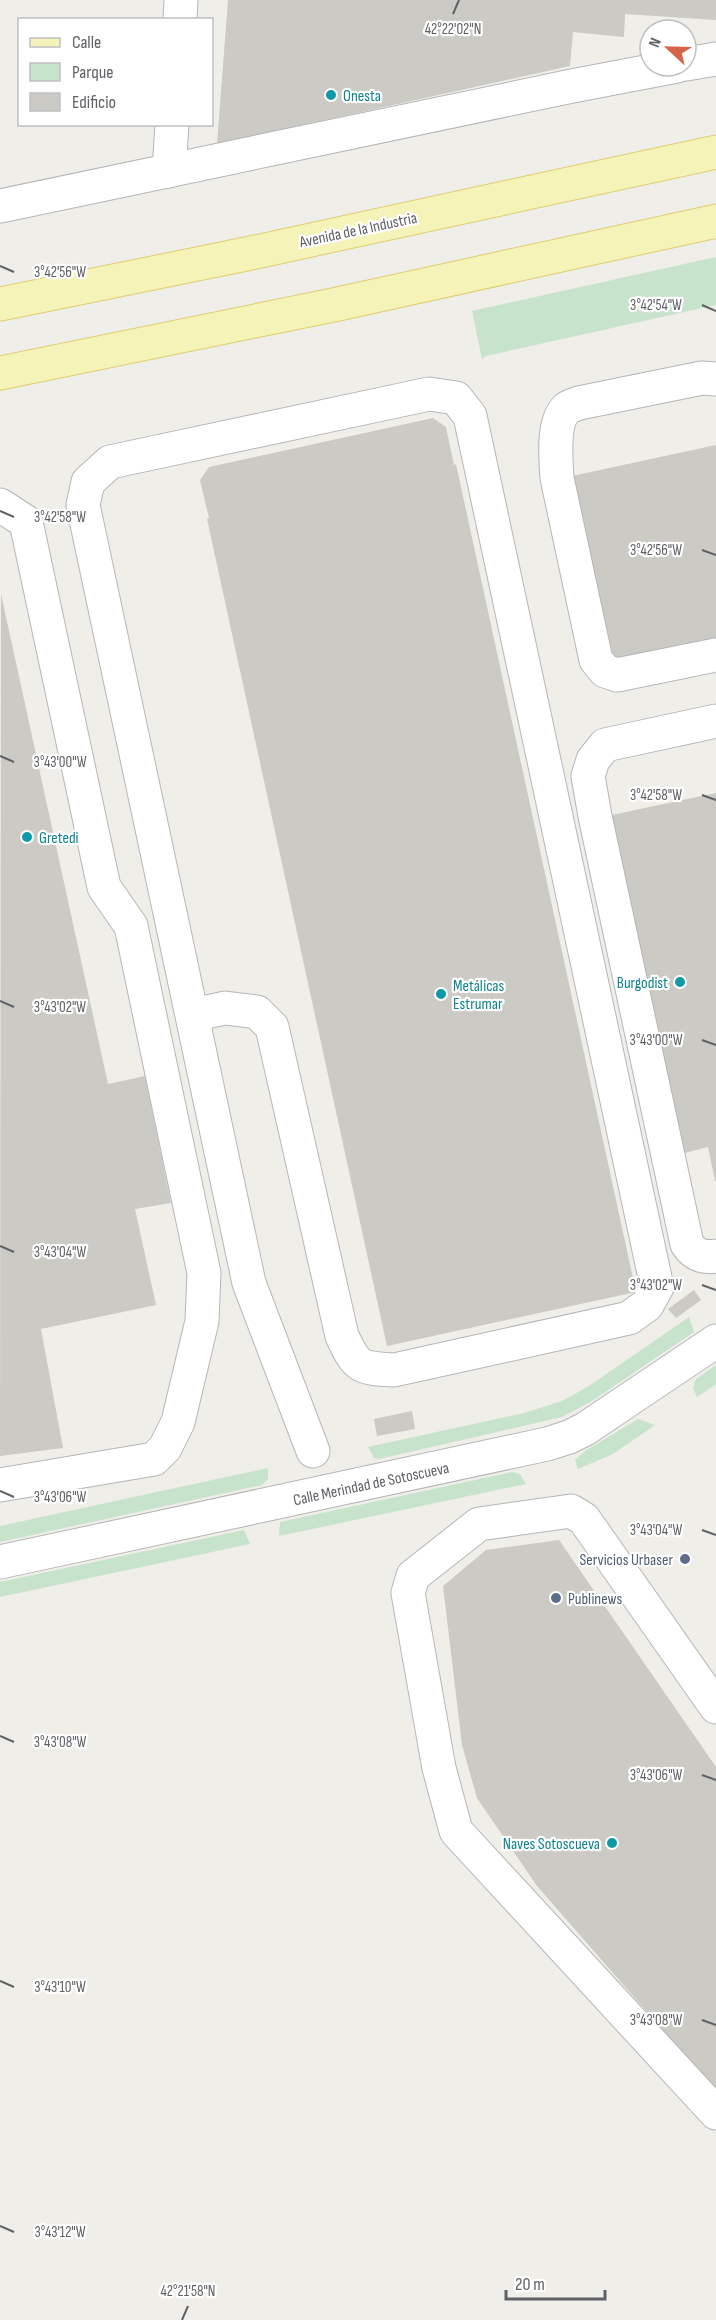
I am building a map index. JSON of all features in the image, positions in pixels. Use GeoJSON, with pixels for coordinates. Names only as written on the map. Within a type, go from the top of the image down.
{"type":"FeatureCollection","features":[{"type":"Feature","properties":{"kind":"main road","name":"Avenida de la Industria"},"geometry":{"type":"LineString","coordinates":[[0,304],[716,152]]}},
{"type":"Feature","properties":{"kind":"main road"},"geometry":{"type":"LineString","coordinates":[[0,373],[338,304],[716,221]]}},
{"type":"Feature","properties":{"kind":"street"},"geometry":{"type":"LineString","coordinates":[[180,18],[181,0]]}},
{"type":"Feature","properties":{"kind":"street"},"geometry":{"type":"LineString","coordinates":[[698,62],[716,59]]}},
{"type":"Feature","properties":{"kind":"street"},"geometry":{"type":"LineString","coordinates":[[0,206],[638,73]]}},
{"type":"Feature","properties":{"kind":"street"},"geometry":{"type":"LineString","coordinates":[[169,171],[172,126]]}},
{"type":"Feature","properties":{"kind":"street"},"geometry":{"type":"LineString","coordinates":[[716,379],[702,378],[579,403],[567,408],[557,422],[556,468],[596,660],[605,671],[617,675],[716,655]]}},
{"type":"Feature","properties":{"kind":"street"},"geometry":{"type":"LineString","coordinates":[[193,1015],[225,1008],[257,1012],[272,1027],[342,1336],[353,1360],[369,1369],[394,1370],[630,1318],[647,1305],[657,1287],[470,416],[456,398],[429,394],[110,462],[88,482],[83,506],[249,1283],[313,1451]]}},
{"type":"Feature","properties":{"kind":"street"},"geometry":{"type":"LineString","coordinates":[[0,505],[26,522],[104,887],[131,926],[204,1273],[202,1321],[178,1422],[165,1448],[154,1459],[0,1485]]}},
{"type":"Feature","properties":{"kind":"street"},"geometry":{"type":"LineString","coordinates":[[716,721],[605,745],[593,760],[588,776],[687,1244],[692,1252],[699,1255],[707,1258],[716,1256]]}},
{"type":"Feature","properties":{"kind":"street","name":"Calle Merindad de Sotoscueva"},"geometry":{"type":"LineString","coordinates":[[0,1562],[548,1444],[585,1429],[716,1341]]}},
{"type":"Feature","properties":{"kind":"street"},"geometry":{"type":"LineString","coordinates":[[716,1707],[584,1519],[558,1499],[479,1524],[413,1576],[408,1593],[439,1768],[456,1831],[716,2113]]}},
{"type":"Feature","properties":{"kind":"green space"},"geometry":{"type":"Polygon","coordinates":[[[716,257],[716,305],[486,356],[482,359],[472,311],[716,257]]]}},
{"type":"Feature","properties":{"kind":"green space"},"geometry":{"type":"Polygon","coordinates":[[[689,1317],[694,1332],[592,1401],[562,1417],[379,1459],[374,1458],[368,1447],[524,1413],[562,1401],[589,1386],[689,1317]]]}},
{"type":"Feature","properties":{"kind":"green space"},"geometry":{"type":"Polygon","coordinates":[[[716,1365],[716,1384],[697,1397],[693,1388],[696,1379],[716,1365]]]}},
{"type":"Feature","properties":{"kind":"green space"},"geometry":{"type":"Polygon","coordinates":[[[638,1419],[655,1425],[613,1454],[578,1469],[575,1460],[585,1451],[638,1419]]]}},
{"type":"Feature","properties":{"kind":"green space"},"geometry":{"type":"Polygon","coordinates":[[[268,1468],[268,1479],[262,1485],[0,1542],[0,1526],[268,1468]]]}},
{"type":"Feature","properties":{"kind":"green space"},"geometry":{"type":"Polygon","coordinates":[[[512,1472],[520,1474],[526,1484],[279,1536],[280,1522],[512,1472]]]}},
{"type":"Feature","properties":{"kind":"green space"},"geometry":{"type":"Polygon","coordinates":[[[244,1530],[250,1544],[0,1597],[0,1582],[244,1530]]]}},
{"type":"Feature","properties":{"kind":"building","name":"Onesta"},"geometry":{"type":"Polygon","coordinates":[[[228,0],[716,0],[716,20],[625,14],[624,37],[573,32],[570,66],[217,144],[228,0]]]}},
{"type":"Feature","properties":{"kind":"building","name":"Metálicas Estrumar"},"geometry":{"type":"Polygon","coordinates":[[[433,418],[446,427],[454,465],[456,464],[636,1292],[387,1346],[200,480],[209,467],[433,418]]]}},
{"type":"Feature","properties":{"kind":"building"},"geometry":{"type":"Polygon","coordinates":[[[716,445],[716,643],[615,665],[572,476],[716,445]]]}},
{"type":"Feature","properties":{"kind":"building","name":"Gretedi"},"geometry":{"type":"Polygon","coordinates":[[[1,594],[108,1084],[145,1076],[171,1203],[135,1209],[156,1305],[41,1329],[63,1448],[0,1456],[1,594]]]}},
{"type":"Feature","properties":{"kind":"building","name":"Burgodist"},"geometry":{"type":"Polygon","coordinates":[[[716,793],[715,1181],[708,1147],[681,1154],[607,816],[716,793]]]}},
{"type":"Feature","properties":{"kind":"building"},"geometry":{"type":"Polygon","coordinates":[[[694,1290],[701,1300],[676,1318],[668,1309],[694,1290]]]}},
{"type":"Feature","properties":{"kind":"building"},"geometry":{"type":"Polygon","coordinates":[[[412,1411],[415,1429],[377,1436],[374,1419],[412,1411]]]}},
{"type":"Feature","properties":{"kind":"building","name":"Naves Sotoscueva"},"geometry":{"type":"Polygon","coordinates":[[[559,1540],[716,1767],[716,2091],[537,1886],[477,1798],[462,1745],[443,1586],[486,1550],[559,1540]]]}},
{"type":"Feature","properties":{"kind":"place","name":"Onesta"},"geometry":{"type":"Point","coordinates":[331,95]}},
{"type":"Feature","properties":{"kind":"place","name":"Gretedi"},"geometry":{"type":"Point","coordinates":[27,837]}},
{"type":"Feature","properties":{"kind":"place","name":"Burgodist"},"geometry":{"type":"Point","coordinates":[680,982]}},
{"type":"Feature","properties":{"kind":"place","name":"Metálicas Estrumar"},"geometry":{"type":"Point","coordinates":[441,994]}},
{"type":"Feature","properties":{"kind":"place","name":"Servicios Urbaser"},"geometry":{"type":"Point","coordinates":[685,1559]}},
{"type":"Feature","properties":{"kind":"place","name":"Publinews"},"geometry":{"type":"Point","coordinates":[556,1598]}},
{"type":"Feature","properties":{"kind":"place","name":"Naves Sotoscueva"},"geometry":{"type":"Point","coordinates":[612,1843]}}]}
